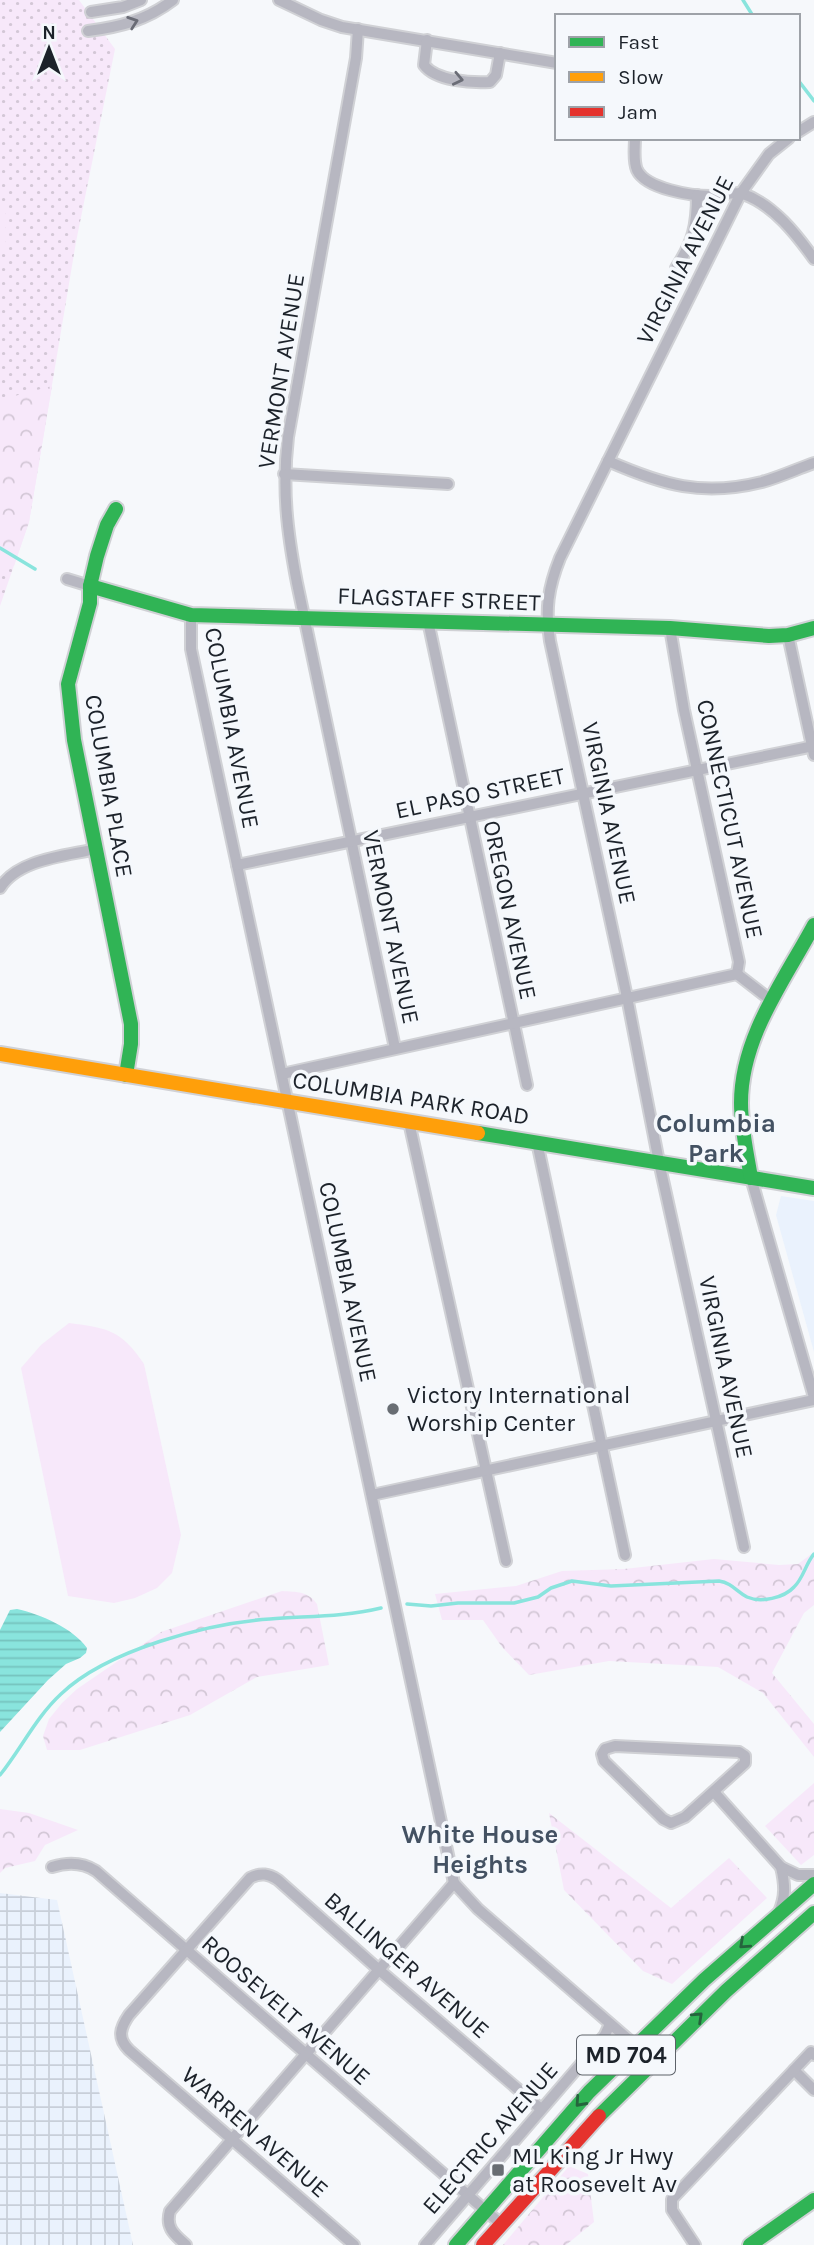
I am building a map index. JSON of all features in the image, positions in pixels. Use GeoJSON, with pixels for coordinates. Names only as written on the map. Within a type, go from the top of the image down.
{"type":"FeatureCollection","features":[{"type":"Feature","properties":{"kind":"street"},"geometry":{"type":"LineString","coordinates":[[91,12],[123,7],[141,0]]}},
{"type":"Feature","properties":{"kind":"street"},"geometry":{"type":"LineString","coordinates":[[88,32],[124,26],[143,19],[173,0]]}},
{"type":"Feature","properties":{"kind":"street"},"geometry":{"type":"LineString","coordinates":[[279,0],[321,20],[358,29],[555,64]]}},
{"type":"Feature","properties":{"kind":"street","name":"VERMONT AVENUE"},"geometry":{"type":"LineString","coordinates":[[358,29],[356,58],[284,474],[286,519],[304,618],[395,1048]]}},
{"type":"Feature","properties":{"kind":"street"},"geometry":{"type":"LineString","coordinates":[[427,40],[424,65],[429,72],[471,82],[490,82],[496,75],[500,53]]}},
{"type":"Feature","properties":{"kind":"street"},"geometry":{"type":"LineString","coordinates":[[635,140],[635,164],[643,178],[664,188],[697,195],[741,193],[779,218],[802,242],[814,260]]}},
{"type":"Feature","properties":{"kind":"street","name":"VIRGINIA AVENUE"},"geometry":{"type":"LineString","coordinates":[[744,1547],[659,1163],[628,997],[582,794],[547,625],[547,597],[551,582],[608,461],[741,193],[769,154],[786,140]]}},
{"type":"Feature","properties":{"kind":"street"},"geometry":{"type":"LineString","coordinates":[[676,268],[690,246],[695,228],[697,195]]}},
{"type":"Feature","properties":{"kind":"street"},"geometry":{"type":"LineString","coordinates":[[608,461],[661,482],[690,488],[715,489],[765,481],[814,463]]}},
{"type":"Feature","properties":{"kind":"street"},"geometry":{"type":"LineString","coordinates":[[284,474],[448,484]]}},
{"type":"Feature","properties":{"kind":"street","name":"COLUMBIA PLACE"},"geometry":{"type":"LineString","coordinates":[[116,509],[107,525],[90,586],[90,603],[68,684],[68,699],[131,1024],[131,1044],[125,1075]]}},
{"type":"Feature","properties":{"kind":"street","name":"FLAGSTAFF STREET"},"geometry":{"type":"LineString","coordinates":[[67,579],[191,615],[670,628],[760,635],[788,635],[814,628]]}},
{"type":"Feature","properties":{"kind":"street","name":"COLUMBIA AVENUE"},"geometry":{"type":"LineString","coordinates":[[191,615],[191,649],[454,1883]]}},
{"type":"Feature","properties":{"kind":"street","name":"OREGON AVENUE"},"geometry":{"type":"LineString","coordinates":[[428,621],[527,1085]]}},
{"type":"Feature","properties":{"kind":"street","name":"CONNECTICUT AVENUE"},"geometry":{"type":"LineString","coordinates":[[670,628],[739,962],[737,974],[772,1001]]}},
{"type":"Feature","properties":{"kind":"street"},"geometry":{"type":"LineString","coordinates":[[788,635],[813,749]]}},
{"type":"Feature","properties":{"kind":"street","name":"EL PASO STREET"},"geometry":{"type":"LineString","coordinates":[[237,865],[698,770],[813,749]]}},
{"type":"Feature","properties":{"kind":"street"},"geometry":{"type":"LineString","coordinates":[[0,888],[15,873],[33,864],[96,849]]}},
{"type":"Feature","properties":{"kind":"street"},"geometry":{"type":"LineString","coordinates":[[372,1494],[814,1398],[751,1178],[742,1121],[742,1081],[751,1046],[772,1001],[814,926]]}},
{"type":"Feature","properties":{"kind":"street"},"geometry":{"type":"LineString","coordinates":[[282,1074],[737,974]]}},
{"type":"Feature","properties":{"kind":"street","name":"COLUMBIA PARK ROAD"},"geometry":{"type":"LineString","coordinates":[[0,1055],[814,1188]]}},
{"type":"Feature","properties":{"kind":"street"},"geometry":{"type":"LineString","coordinates":[[409,1122],[506,1561]]}},
{"type":"Feature","properties":{"kind":"street"},"geometry":{"type":"LineString","coordinates":[[537,1142],[625,1555]]}},
{"type":"Feature","properties":{"kind":"street"},"geometry":{"type":"LineString","coordinates":[[615,1746],[741,1753],[745,1758],[744,1766],[714,1792],[682,1820],[668,1822],[604,1761],[602,1754],[605,1749],[615,1746]]}},
{"type":"Feature","properties":{"kind":"street"},"geometry":{"type":"LineString","coordinates":[[714,1792],[781,1867],[799,1875],[814,1875]]}},
{"type":"Feature","properties":{"kind":"street","name":"ROOSEVELT AVENUE"},"geometry":{"type":"LineString","coordinates":[[52,1867],[72,1863],[92,1868],[501,2224]]}},
{"type":"Feature","properties":{"kind":"street"},"geometry":{"type":"LineString","coordinates":[[778,1914],[784,1897],[781,1867]]}},
{"type":"Feature","properties":{"kind":"street","name":"BALLINGER AVENUE"},"geometry":{"type":"LineString","coordinates":[[186,1951],[250,1878],[261,1874],[278,1880],[541,2109]]}},
{"type":"Feature","properties":{"kind":"street"},"geometry":{"type":"LineString","coordinates":[[186,2245],[173,2233],[169,2225],[170,2211],[454,1883],[478,1909],[636,2046]]}},
{"type":"Feature","properties":{"kind":"street","name":"MD 704"},"geometry":{"type":"LineString","coordinates":[[456,2245],[589,2092],[704,1980],[814,1884]]}},
{"type":"Feature","properties":{"kind":"street","name":"MD 704"},"geometry":{"type":"LineString","coordinates":[[483,2245],[634,2078],[814,1913]]}},
{"type":"Feature","properties":{"kind":"street","name":"WARREN AVENUE"},"geometry":{"type":"LineString","coordinates":[[186,1951],[124,2021],[120,2037],[122,2043],[354,2245]]}},
{"type":"Feature","properties":{"kind":"street","name":"ELECTRIC AVENUE"},"geometry":{"type":"LineString","coordinates":[[425,2245],[605,2035],[610,2024]]}},
{"type":"Feature","properties":{"kind":"street"},"geometry":{"type":"LineString","coordinates":[[695,2245],[672,2210],[672,2199],[811,2052],[814,2054]]}},
{"type":"Feature","properties":{"kind":"street"},"geometry":{"type":"LineString","coordinates":[[794,2070],[814,2090]]}},
{"type":"Feature","properties":{"kind":"street"},"geometry":{"type":"LineString","coordinates":[[750,2245],[814,2200]]}},
{"type":"Feature","properties":{"kind":"shaded area"},"geometry":{"type":"Polygon","coordinates":[[[781,1196],[814,1201],[814,1352],[776,1215],[781,1196]]]}},
{"type":"Feature","properties":{"kind":"shaded area"},"geometry":{"type":"Polygon","coordinates":[[[0,1893],[57,1900],[133,2245],[0,2245],[0,1893]]]}},
{"type":"Feature","properties":{"kind":"green space"},"geometry":{"type":"Polygon","coordinates":[[[0,0],[79,0],[115,49],[76,242],[29,522],[0,606],[0,0]]]}},
{"type":"Feature","properties":{"kind":"green space"},"geometry":{"type":"Polygon","coordinates":[[[0,208],[5,208],[5,251],[0,251],[0,208]]]}},
{"type":"Feature","properties":{"kind":"green space"},"geometry":{"type":"Polygon","coordinates":[[[52,386],[29,522],[14,566],[0,566],[0,397],[7,398],[52,386]]]}},
{"type":"Feature","properties":{"kind":"green space"},"geometry":{"type":"Polygon","coordinates":[[[69,1323],[113,1333],[128,1344],[144,1364],[181,1535],[172,1573],[157,1588],[135,1598],[114,1603],[68,1596],[21,1368],[41,1345],[69,1323]]]}},
{"type":"Feature","properties":{"kind":"green space"},"geometry":{"type":"Polygon","coordinates":[[[814,1552],[814,1605],[804,1613],[772,1673],[814,1724],[814,1757],[763,1693],[718,1667],[609,1661],[529,1675],[502,1647],[483,1620],[442,1620],[435,1594],[516,1586],[562,1571],[624,1569],[714,1559],[779,1565],[798,1564],[814,1552]]]}},
{"type":"Feature","properties":{"kind":"green space"},"geometry":{"type":"Polygon","coordinates":[[[282,1591],[306,1594],[317,1604],[329,1665],[257,1677],[190,1715],[80,1750],[47,1750],[43,1736],[49,1719],[77,1689],[118,1661],[161,1632],[282,1591]]]}},
{"type":"Feature","properties":{"kind":"green space"},"geometry":{"type":"Polygon","coordinates":[[[814,1783],[814,1855],[801,1865],[765,1826],[814,1783]]]}},
{"type":"Feature","properties":{"kind":"green space"},"geometry":{"type":"Polygon","coordinates":[[[0,1809],[29,1813],[78,1830],[45,1845],[35,1861],[5,1868],[0,1873],[0,1809]]]}},
{"type":"Feature","properties":{"kind":"green space"},"geometry":{"type":"Polygon","coordinates":[[[549,1813],[671,1908],[729,1858],[767,1898],[672,1984],[643,1971],[564,1890],[549,1813]]]}},
{"type":"Feature","properties":{"kind":"green space"},"geometry":{"type":"Polygon","coordinates":[[[569,2166],[588,2174],[594,2222],[566,2245],[503,2245],[569,2166]]]}},
{"type":"Feature","properties":{"kind":"water"},"geometry":{"type":"Polygon","coordinates":[[[17,1609],[55,1623],[73,1634],[87,1648],[80,1658],[66,1664],[48,1680],[0,1732],[0,1630],[10,1610],[17,1609]]]}},
{"type":"Feature","properties":{"kind":"waterway"},"geometry":{"type":"LineString","coordinates":[[743,0],[752,14]]}},
{"type":"Feature","properties":{"kind":"waterway"},"geometry":{"type":"LineString","coordinates":[[800,83],[814,101]]}},
{"type":"Feature","properties":{"kind":"waterway"},"geometry":{"type":"LineString","coordinates":[[0,548],[35,569]]}},
{"type":"Feature","properties":{"kind":"waterway"},"geometry":{"type":"LineString","coordinates":[[407,1604],[431,1606],[514,1603],[538,1597],[551,1588],[572,1581],[611,1586],[719,1581],[731,1585],[747,1597],[765,1599],[790,1591],[800,1580],[814,1554]]}},
{"type":"Feature","properties":{"kind":"waterway"},"geometry":{"type":"LineString","coordinates":[[0,1775],[44,1713],[61,1694],[104,1664],[131,1652],[218,1626],[270,1619],[339,1615],[381,1608]]}},
{"type":"Feature","properties":{"kind":"traffic: fast"},"geometry":{"type":"LineString","coordinates":[[116,509],[107,525],[97,556],[90,586],[90,603],[68,684],[74,740],[131,1024],[126,1075]]}},
{"type":"Feature","properties":{"kind":"traffic: fast"},"geometry":{"type":"LineString","coordinates":[[90,586],[191,615],[670,628],[769,636],[788,635],[814,628]]}},
{"type":"Feature","properties":{"kind":"traffic: fast"},"geometry":{"type":"LineString","coordinates":[[751,1178],[741,1103],[748,1055],[766,1010],[814,925]]}},
{"type":"Feature","properties":{"kind":"traffic: fast"},"geometry":{"type":"LineString","coordinates":[[478,1133],[814,1188]]}},
{"type":"Feature","properties":{"kind":"traffic: fast"},"geometry":{"type":"LineString","coordinates":[[456,2245],[589,2092],[704,1980],[814,1884]]}},
{"type":"Feature","properties":{"kind":"traffic: fast"},"geometry":{"type":"LineString","coordinates":[[599,2116],[726,1991],[814,1913]]}},
{"type":"Feature","properties":{"kind":"traffic: fast"},"geometry":{"type":"LineString","coordinates":[[750,2245],[814,2200]]}},
{"type":"Feature","properties":{"kind":"traffic: slow"},"geometry":{"type":"LineString","coordinates":[[0,1054],[478,1133]]}},
{"type":"Feature","properties":{"kind":"traffic: jam"},"geometry":{"type":"LineString","coordinates":[[483,2245],[599,2116]]}},
{"type":"Feature","properties":{"kind":"place","name":"Victory International Worship Center"},"geometry":{"type":"Point","coordinates":[393,1409]}},
{"type":"Feature","properties":{"kind":"place","name":"ML King Jr Hwy at Roosevelt Av"},"geometry":{"type":"Point","coordinates":[498,2170]}},
{"type":"Feature","properties":{"kind":"district","name":"Columbia Park"},"geometry":{"type":"Point","coordinates":[716,1138]}},
{"type":"Feature","properties":{"kind":"district","name":"White House Heights"},"geometry":{"type":"Point","coordinates":[480,1849]}}]}
